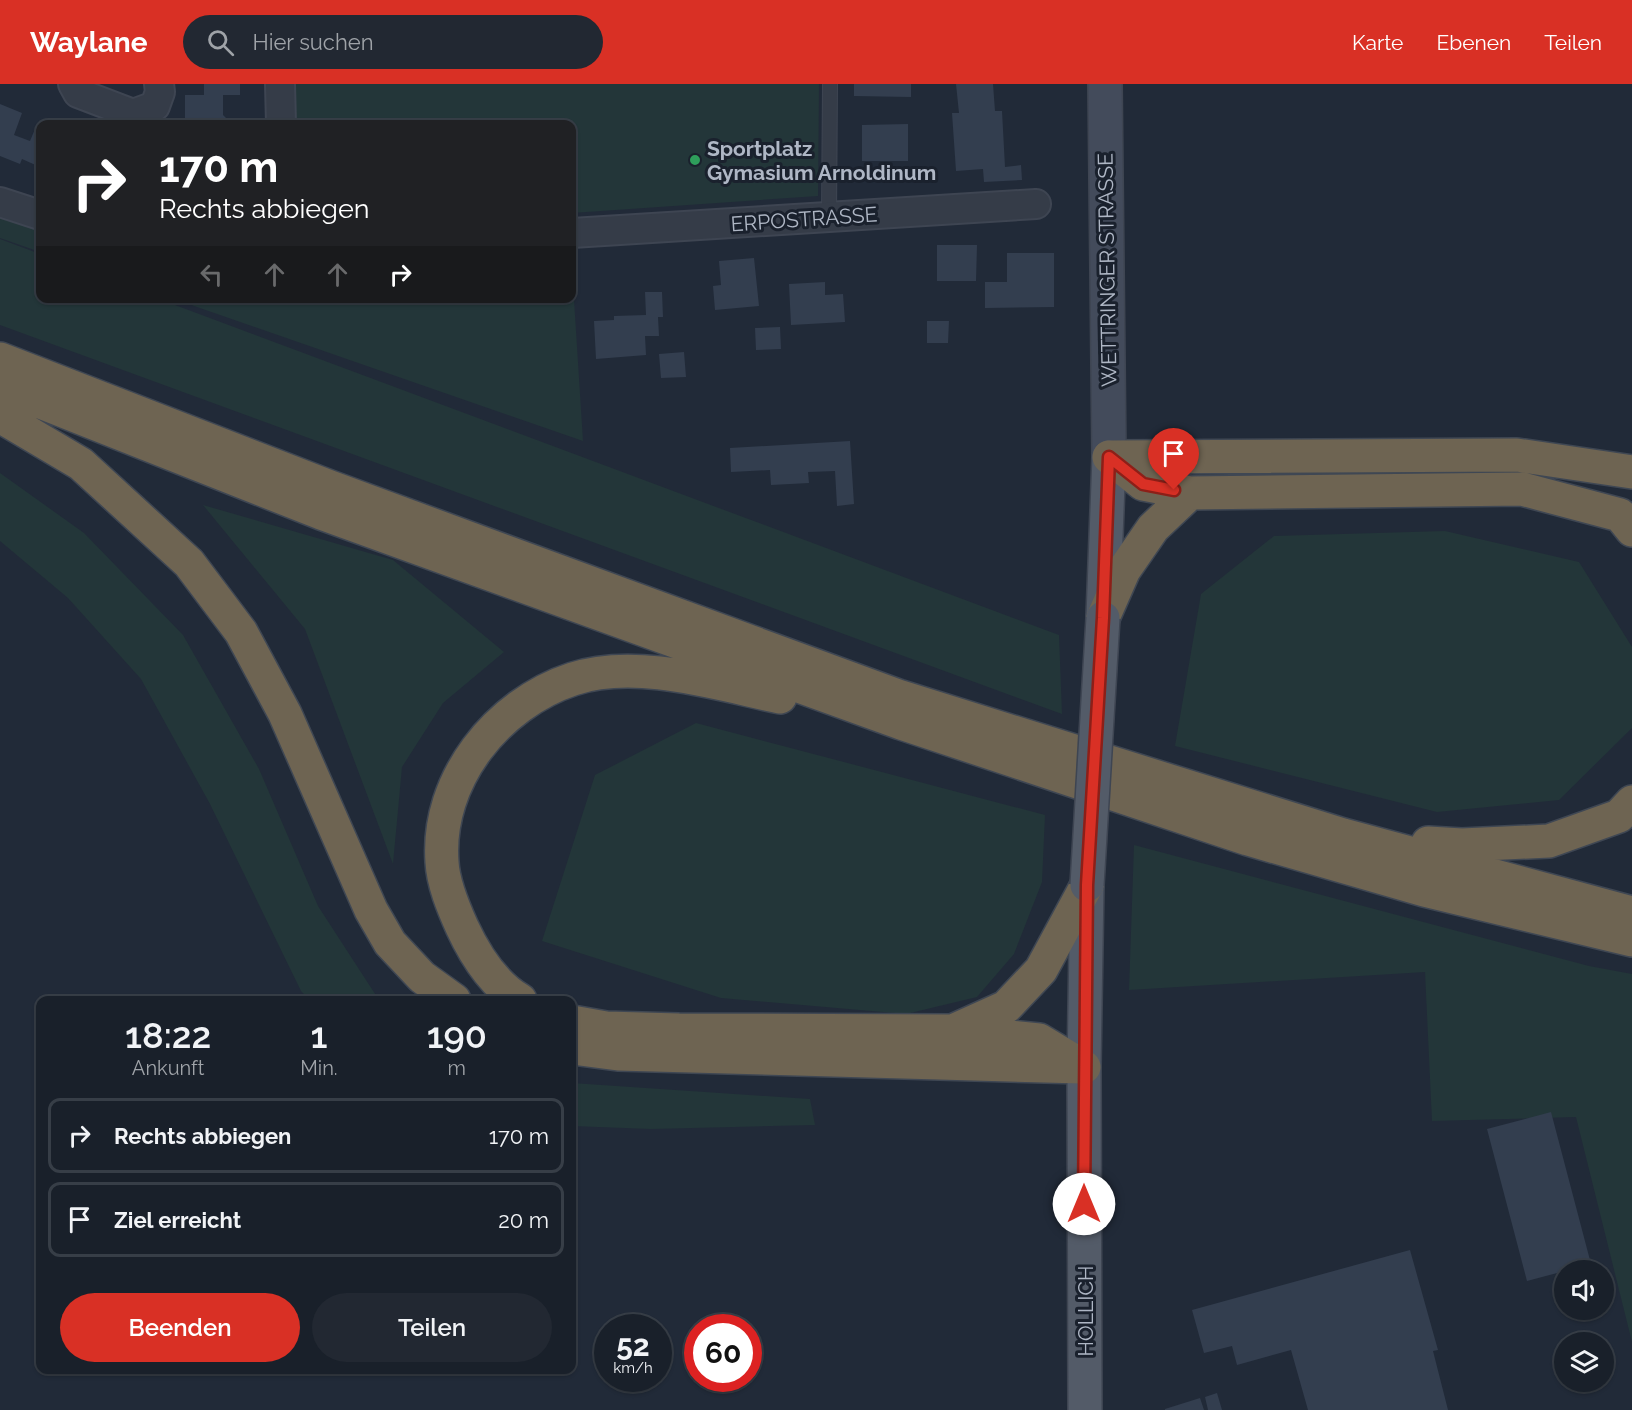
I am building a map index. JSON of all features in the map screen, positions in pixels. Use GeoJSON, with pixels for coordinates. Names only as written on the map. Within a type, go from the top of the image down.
{"type":"FeatureCollection","features":[{"type":"Feature","properties":{"kind":"highway"},"geometry":{"type":"LineString","coordinates":[[0,360],[330,487],[898,696],[1342,836],[1632,913]]}},
{"type":"Feature","properties":{"kind":"highway"},"geometry":{"type":"LineString","coordinates":[[0,386],[321,513],[901,723],[1248,839],[1424,890],[1632,940]]}},
{"type":"Feature","properties":{"kind":"highway"},"geometry":{"type":"LineString","coordinates":[[0,416],[81,464],[189,563],[241,632],[285,714],[371,910],[390,943],[422,977],[448,996]]}},
{"type":"Feature","properties":{"kind":"highway"},"geometry":{"type":"LineString","coordinates":[[1109,457],[1517,455],[1632,472]]}},
{"type":"Feature","properties":{"kind":"highway"},"geometry":{"type":"LineString","coordinates":[[1109,457],[1143,484],[1190,493],[1522,489],[1620,515],[1632,530]]}},
{"type":"Feature","properties":{"kind":"highway"},"geometry":{"type":"LineString","coordinates":[[1103,618],[1124,570],[1153,528],[1190,493]]}},
{"type":"Feature","properties":{"kind":"highway"},"geometry":{"type":"LineString","coordinates":[[513,996],[504,991],[473,950],[452,904],[441,863],[443,825],[454,787],[474,750],[506,718],[538,696],[574,678],[618,672],[671,674],[901,723]]}},
{"type":"Feature","properties":{"kind":"highway"},"geometry":{"type":"LineString","coordinates":[[1342,836],[1462,846],[1549,841],[1620,816],[1632,802]]}},
{"type":"Feature","properties":{"kind":"highway"},"geometry":{"type":"LineString","coordinates":[[953,1031],[1006,1007],[1041,970],[1087,885]]}},
{"type":"Feature","properties":{"kind":"highway"},"geometry":{"type":"LineString","coordinates":[[576,1023],[606,1028],[648,1029],[953,1031],[1039,1040],[1084,1067]]}},
{"type":"Feature","properties":{"kind":"highway"},"geometry":{"type":"LineString","coordinates":[[576,1049],[618,1054],[1084,1067]]}},
{"type":"Feature","properties":{"kind":"main road","name":"WETTRINGER STRASSE"},"geometry":{"type":"LineString","coordinates":[[1105,84],[1109,457]]}},
{"type":"Feature","properties":{"kind":"main road","name":"HOLLICH"},"geometry":{"type":"LineString","coordinates":[[1085,1410],[1084,1067],[1087,885],[1103,618],[1109,457]]}},
{"type":"Feature","properties":{"kind":"street"},"geometry":{"type":"LineString","coordinates":[[73,84],[78,93],[133,114],[155,106],[160,92],[159,84]]}},
{"type":"Feature","properties":{"kind":"street"},"geometry":{"type":"LineString","coordinates":[[280,84],[281,120]]}},
{"type":"Feature","properties":{"kind":"street"},"geometry":{"type":"LineString","coordinates":[[0,202],[36,214]]}},
{"type":"Feature","properties":{"kind":"street","name":"ERPOSTRASSE"},"geometry":{"type":"LineString","coordinates":[[576,233],[1036,204]]}},
{"type":"Feature","properties":{"kind":"lane"},"geometry":{"type":"LineString","coordinates":[[830,84],[830,217]]}},
{"type":"Feature","properties":{"kind":"shaded area","name":"Sportplatz Gymasium Arnoldinum"},"geometry":{"type":"Polygon","coordinates":[[[290,84],[819,84],[818,196],[576,213],[576,120],[290,120],[290,84]]]}},
{"type":"Feature","properties":{"kind":"shaded area"},"geometry":{"type":"Polygon","coordinates":[[[0,213],[36,226],[36,251],[0,238],[0,213]]]}},
{"type":"Feature","properties":{"kind":"shaded area"},"geometry":{"type":"Polygon","coordinates":[[[0,239],[36,252],[36,303],[170,303],[1059,635],[1062,714],[0,325],[0,239]]]}},
{"type":"Feature","properties":{"kind":"shaded area"},"geometry":{"type":"Polygon","coordinates":[[[186,303],[574,303],[583,441],[186,303]]]}},
{"type":"Feature","properties":{"kind":"shaded area"},"geometry":{"type":"Polygon","coordinates":[[[0,473],[84,533],[183,635],[259,769],[318,906],[376,996],[306,996],[301,991],[210,804],[141,679],[68,598],[0,541],[0,473]]]}},
{"type":"Feature","properties":{"kind":"shaded area"},"geometry":{"type":"Polygon","coordinates":[[[203,505],[393,560],[504,652],[443,703],[402,767],[393,864],[305,629],[203,505]]]}},
{"type":"Feature","properties":{"kind":"shaded area"},"geometry":{"type":"Polygon","coordinates":[[[1445,531],[1579,562],[1632,647],[1632,728],[1559,800],[1437,812],[1175,746],[1201,594],[1274,536],[1445,531]]]}},
{"type":"Feature","properties":{"kind":"shaded area"},"geometry":{"type":"Polygon","coordinates":[[[696,723],[1045,815],[1042,882],[1014,954],[977,997],[906,1014],[721,998],[542,941],[595,775],[696,723]]]}},
{"type":"Feature","properties":{"kind":"shaded area"},"geometry":{"type":"Polygon","coordinates":[[[1134,845],[1589,966],[1632,974],[1632,1342],[1614,1270],[1614,1260],[1612,1260],[1576,1117],[1432,1121],[1425,972],[1129,990],[1134,845]]]}},
{"type":"Feature","properties":{"kind":"shaded area"},"geometry":{"type":"Polygon","coordinates":[[[576,1083],[810,1099],[815,1125],[651,1129],[576,1126],[576,1083]]]}},
{"type":"Feature","properties":{"kind":"building"},"geometry":{"type":"Polygon","coordinates":[[[204,84],[240,84],[240,95],[223,95],[223,115],[227,120],[185,120],[185,95],[204,95],[204,84]]]}},
{"type":"Feature","properties":{"kind":"building"},"geometry":{"type":"Polygon","coordinates":[[[854,84],[911,84],[911,97],[854,96],[854,84]]]}},
{"type":"Feature","properties":{"kind":"building"},"geometry":{"type":"Polygon","coordinates":[[[956,84],[993,84],[995,111],[1002,111],[1005,167],[1021,165],[1022,180],[984,182],[983,169],[956,171],[952,113],[959,113],[956,84]]]}},
{"type":"Feature","properties":{"kind":"building"},"geometry":{"type":"Polygon","coordinates":[[[0,104],[22,113],[14,135],[30,141],[36,129],[36,165],[22,159],[20,164],[0,156],[0,104]]]}},
{"type":"Feature","properties":{"kind":"building"},"geometry":{"type":"Polygon","coordinates":[[[908,124],[908,161],[862,161],[862,125],[908,124]]]}},
{"type":"Feature","properties":{"kind":"building"},"geometry":{"type":"Polygon","coordinates":[[[937,245],[977,245],[976,281],[937,281],[937,245]]]}},
{"type":"Feature","properties":{"kind":"building"},"geometry":{"type":"Polygon","coordinates":[[[1007,253],[1054,253],[1054,307],[985,308],[985,282],[1007,282],[1007,253]]]}},
{"type":"Feature","properties":{"kind":"building"},"geometry":{"type":"Polygon","coordinates":[[[754,258],[759,306],[715,310],[713,286],[721,285],[719,261],[754,258]]]}},
{"type":"Feature","properties":{"kind":"building"},"geometry":{"type":"Polygon","coordinates":[[[825,282],[825,295],[843,294],[845,322],[791,325],[789,284],[825,282]]]}},
{"type":"Feature","properties":{"kind":"building"},"geometry":{"type":"Polygon","coordinates":[[[645,292],[662,292],[663,317],[658,317],[659,336],[645,336],[646,355],[596,359],[594,321],[614,320],[614,316],[646,315],[645,292]]]}},
{"type":"Feature","properties":{"kind":"building"},"geometry":{"type":"Polygon","coordinates":[[[927,321],[949,321],[948,343],[927,343],[927,321]]]}},
{"type":"Feature","properties":{"kind":"building"},"geometry":{"type":"Polygon","coordinates":[[[780,327],[781,349],[756,350],[755,328],[780,327]]]}},
{"type":"Feature","properties":{"kind":"building"},"geometry":{"type":"Polygon","coordinates":[[[684,352],[686,377],[661,378],[659,354],[684,352]]]}},
{"type":"Feature","properties":{"kind":"building"},"geometry":{"type":"Polygon","coordinates":[[[850,441],[854,504],[837,506],[835,471],[808,472],[809,483],[771,485],[770,470],[731,472],[730,448],[850,441]]]}},
{"type":"Feature","properties":{"kind":"building"},"geometry":{"type":"Polygon","coordinates":[[[1551,1112],[1590,1260],[1554,1260],[1554,1274],[1527,1281],[1487,1129],[1551,1112]]]}},
{"type":"Feature","properties":{"kind":"building"},"geometry":{"type":"Polygon","coordinates":[[[1410,1250],[1438,1350],[1433,1351],[1448,1410],[1308,1410],[1291,1350],[1237,1365],[1232,1346],[1204,1353],[1192,1310],[1410,1250]]]}},
{"type":"Feature","properties":{"kind":"building"},"geometry":{"type":"Polygon","coordinates":[[[1217,1393],[1222,1410],[1208,1410],[1205,1397],[1217,1393]]]}},
{"type":"Feature","properties":{"kind":"building"},"geometry":{"type":"Polygon","coordinates":[[[1200,1398],[1204,1410],[1165,1410],[1165,1409],[1200,1398]]]}},
{"type":"Feature","properties":{"kind":"place","name":"Sportplatz Gymasium Arnoldinum"},"geometry":{"type":"Point","coordinates":[695,160]}},
{"type":"Feature","properties":{"kind":"route"},"geometry":{"type":"LineString","coordinates":[[1084,1204],[1087,885],[1103,618],[1109,457],[1143,484],[1174,490]]}}]}
